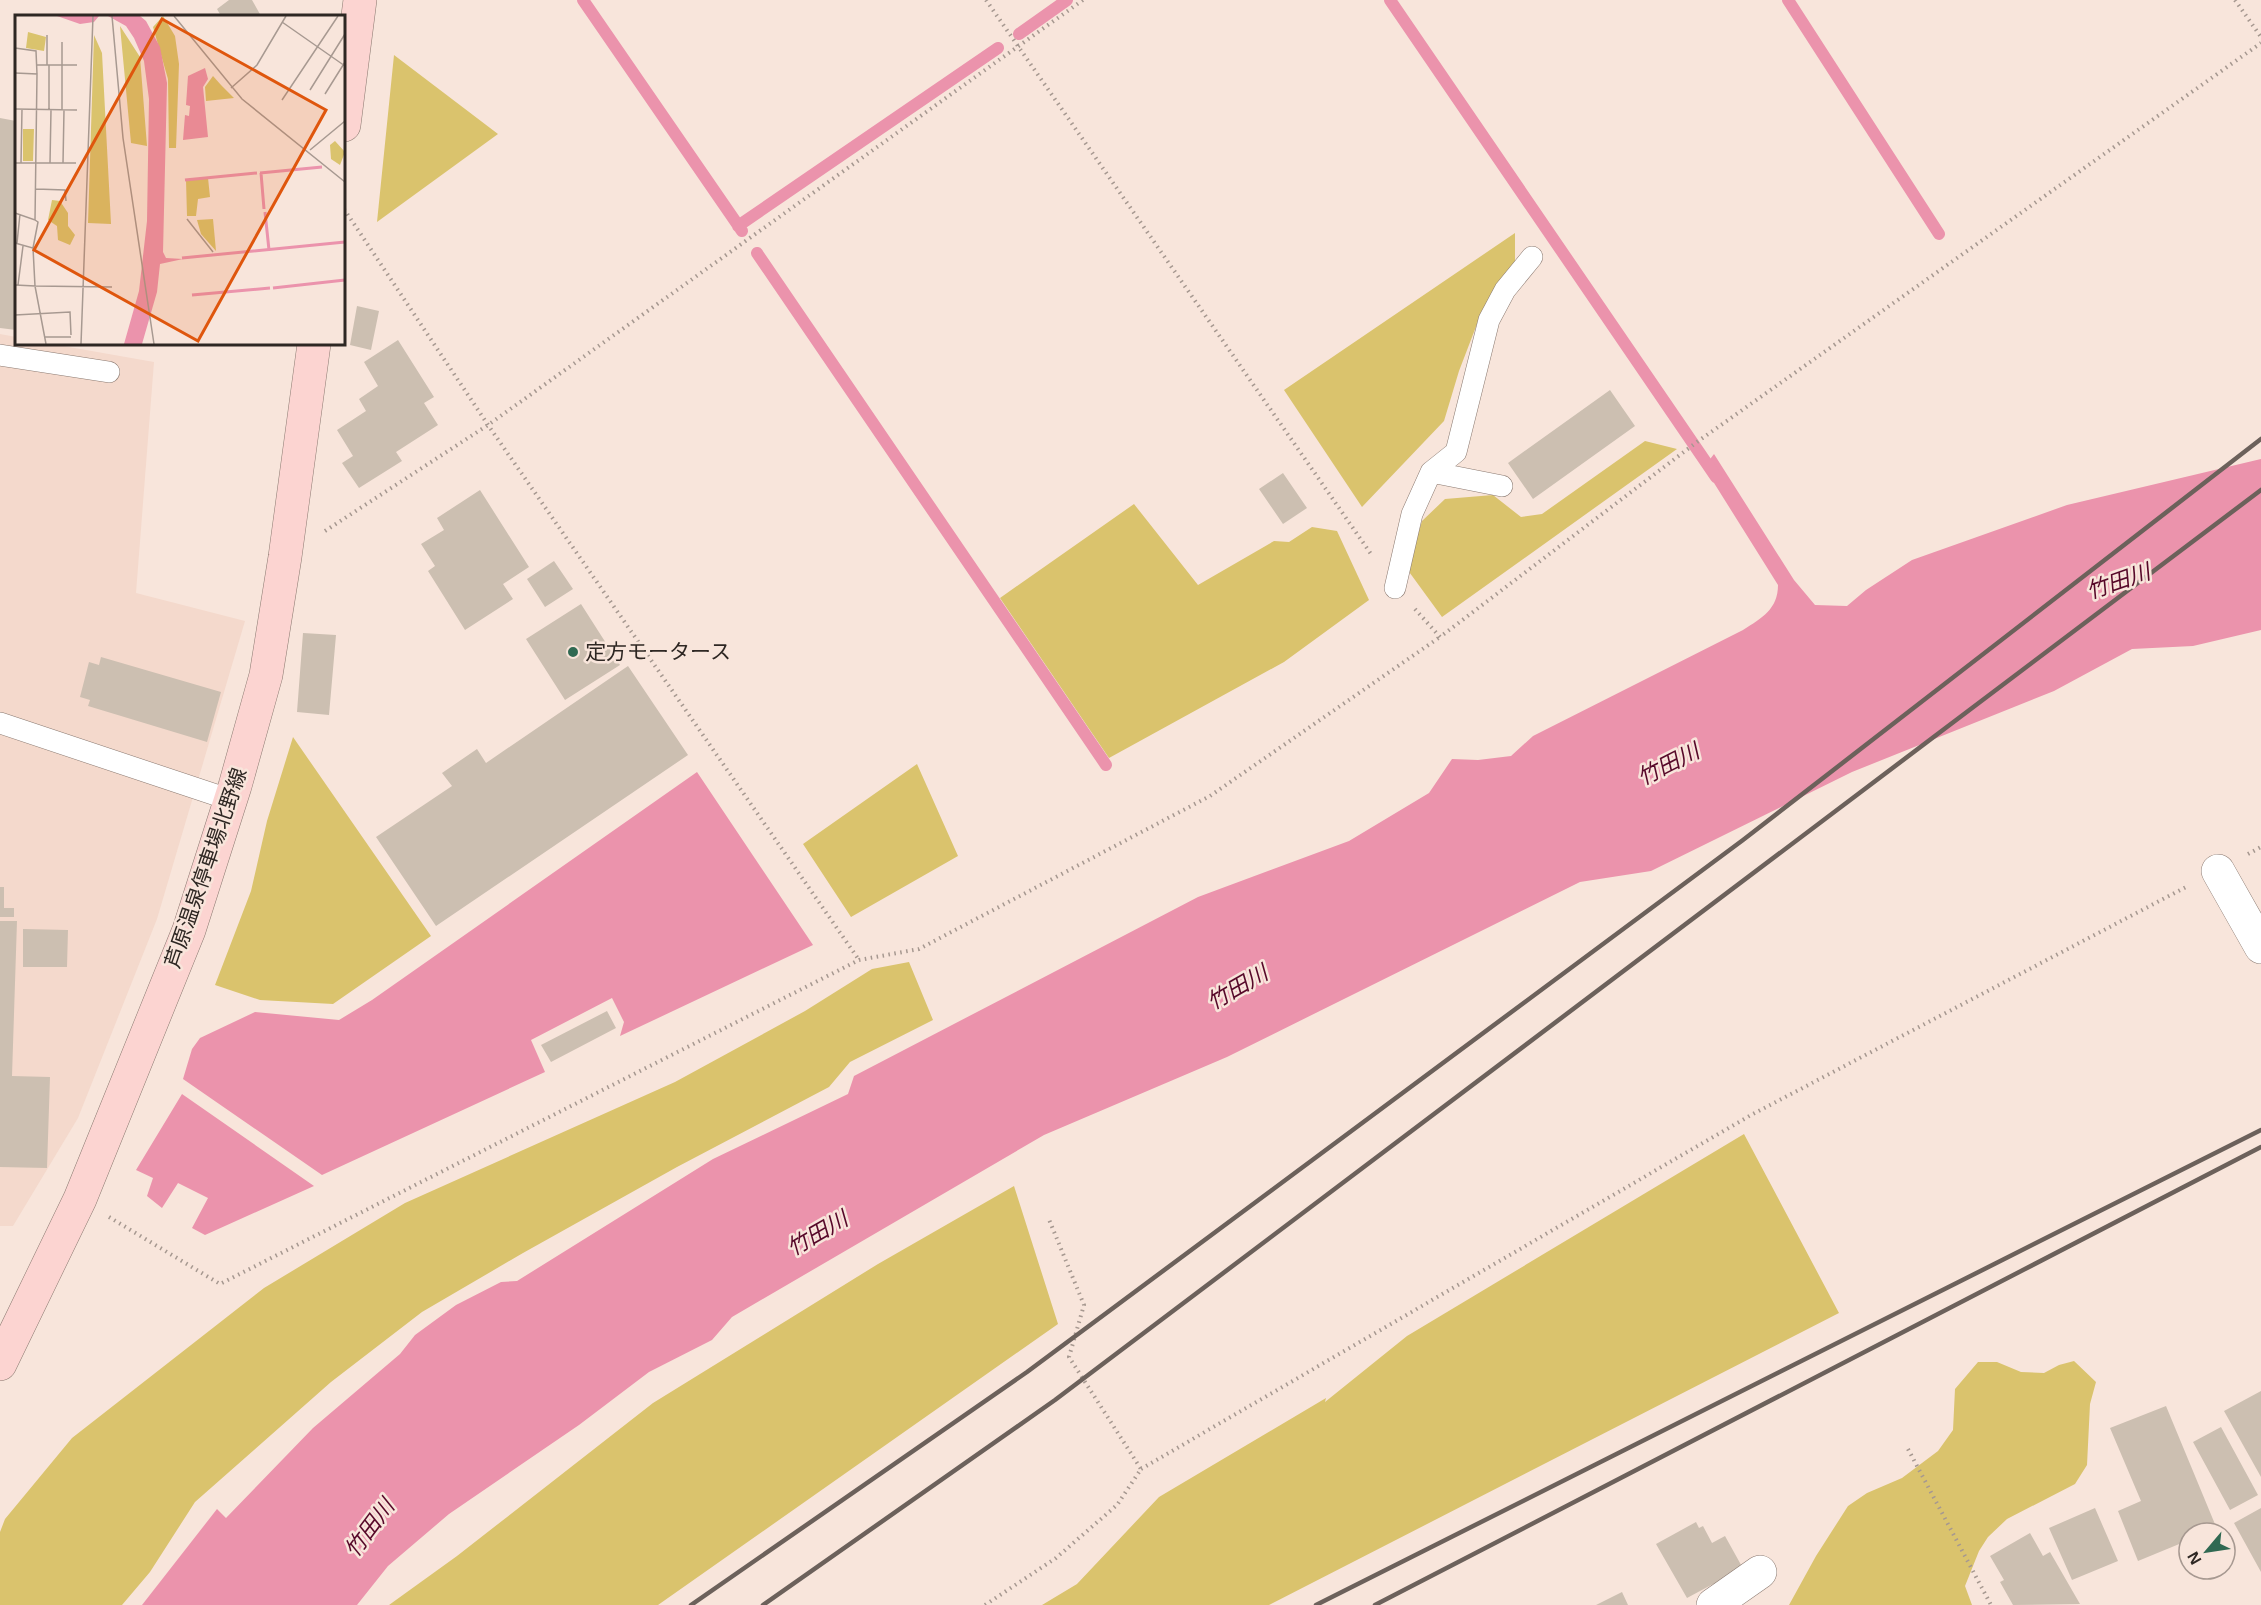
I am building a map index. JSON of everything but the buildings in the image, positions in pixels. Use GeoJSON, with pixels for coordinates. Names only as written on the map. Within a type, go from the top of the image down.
{"type":"FeatureCollection","features":[{"type":"Feature","properties":{"kind":"main road"},"geometry":{"type":"LineString","coordinates":[[345,117],[360,0]]}},
{"type":"Feature","properties":{"kind":"main road","name":"芦原温泉停車場北野線"},"geometry":{"type":"LineString","coordinates":[[0,1364],[80,1199],[189,930],[231,800],[266,675],[285,557],[314,345]]}},
{"type":"Feature","properties":{"kind":"street"},"geometry":{"type":"LineString","coordinates":[[2218,871],[2261,947]]}},
{"type":"Feature","properties":{"kind":"street"},"geometry":{"type":"LineString","coordinates":[[1713,1605],[1760,1572]]}},
{"type":"Feature","properties":{"kind":"lane"},"geometry":{"type":"LineString","coordinates":[[1395,588],[1412,514],[1431,472],[1456,452],[1489,320],[1505,290],[1532,257]]}},
{"type":"Feature","properties":{"kind":"lane"},"geometry":{"type":"LineString","coordinates":[[0,355],[109,372]]}},
{"type":"Feature","properties":{"kind":"lane"},"geometry":{"type":"LineString","coordinates":[[1431,472],[1502,486]]}},
{"type":"Feature","properties":{"kind":"lane"},"geometry":{"type":"LineString","coordinates":[[0,723],[231,800]]}},
{"type":"Feature","properties":{"kind":"path"},"geometry":{"type":"LineString","coordinates":[[986,0],[1395,588],[1440,637]]}},
{"type":"Feature","properties":{"kind":"path"},"geometry":{"type":"LineString","coordinates":[[285,557],[488,425],[1083,0]]}},
{"type":"Feature","properties":{"kind":"path"},"geometry":{"type":"LineString","coordinates":[[2235,0],[2261,37]]}},
{"type":"Feature","properties":{"kind":"path"},"geometry":{"type":"LineString","coordinates":[[80,1199],[220,1284],[859,960],[920,949],[1210,796],[1440,637],[1697,442],[2261,43]]}},
{"type":"Feature","properties":{"kind":"path"},"geometry":{"type":"LineString","coordinates":[[345,210],[488,425],[859,960]]}},
{"type":"Feature","properties":{"kind":"path"},"geometry":{"type":"LineString","coordinates":[[985,1605],[1056,1557],[1117,1505],[1141,1469],[1750,1115],[2218,871]]}},
{"type":"Feature","properties":{"kind":"path"},"geometry":{"type":"LineString","coordinates":[[1048,1217],[1084,1305],[1069,1357],[1141,1469]]}},
{"type":"Feature","properties":{"kind":"path"},"geometry":{"type":"LineString","coordinates":[[1908,1449],[1991,1605]]}},
{"type":"Feature","properties":{"kind":"shaded area"},"geometry":{"type":"Polygon","coordinates":[[[394,55],[498,134],[377,222],[394,55]]]}},
{"type":"Feature","properties":{"kind":"shaded area"},"geometry":{"type":"Polygon","coordinates":[[[1515,233],[1515,262],[1482,311],[1459,371],[1444,421],[1362,507],[1284,390],[1515,233]]]}},
{"type":"Feature","properties":{"kind":"shaded area"},"geometry":{"type":"Polygon","coordinates":[[[0,334],[15,337],[15,345],[58,345],[154,362],[136,593],[245,621],[157,919],[78,1118],[13,1226],[0,1226],[0,334]]]}},
{"type":"Feature","properties":{"kind":"shaded area"},"geometry":{"type":"Polygon","coordinates":[[[1645,441],[1677,449],[1442,617],[1407,569],[1422,521],[1445,499],[1493,495],[1521,517],[1542,514],[1645,441]]]}},
{"type":"Feature","properties":{"kind":"shaded area"},"geometry":{"type":"Polygon","coordinates":[[[1134,504],[1198,585],[1274,541],[1289,542],[1312,527],[1337,531],[1369,600],[1284,662],[1109,758],[1000,598],[1134,504]]]}},
{"type":"Feature","properties":{"kind":"shaded area"},"geometry":{"type":"Polygon","coordinates":[[[293,737],[431,936],[333,1004],[260,1000],[215,985],[251,891],[267,821],[293,737]]]}},
{"type":"Feature","properties":{"kind":"shaded area"},"geometry":{"type":"Polygon","coordinates":[[[917,764],[958,856],[851,917],[803,844],[917,764]]]}},
{"type":"Feature","properties":{"kind":"shaded area"},"geometry":{"type":"Polygon","coordinates":[[[909,962],[933,1020],[850,1062],[829,1087],[677,1167],[422,1312],[331,1382],[195,1502],[150,1572],[122,1605],[0,1605],[0,1532],[5,1519],[72,1438],[264,1288],[405,1203],[675,1082],[805,1011],[872,969],[909,962]]]}},
{"type":"Feature","properties":{"kind":"shaded area"},"geometry":{"type":"Polygon","coordinates":[[[1744,1134],[1839,1313],[1269,1605],[1042,1605],[1077,1584],[1159,1497],[1326,1398],[1325,1402],[1407,1336],[1744,1134]]]}},
{"type":"Feature","properties":{"kind":"shaded area"},"geometry":{"type":"Polygon","coordinates":[[[1014,1186],[1058,1324],[658,1605],[389,1605],[457,1556],[653,1403],[878,1264],[1014,1186]]]}},
{"type":"Feature","properties":{"kind":"shaded area"},"geometry":{"type":"Polygon","coordinates":[[[2074,1361],[2096,1382],[2090,1404],[2087,1465],[2075,1484],[2007,1519],[1988,1537],[1979,1551],[1965,1586],[1972,1605],[1789,1605],[1816,1556],[1848,1506],[1867,1493],[1902,1478],[1938,1451],[1953,1430],[1955,1389],[1978,1362],[1997,1362],[2021,1372],[2044,1373],[2059,1365],[2074,1361]]]}},
{"type":"Feature","properties":{"kind":"water","name":"竹田川"},"geometry":{"type":"Polygon","coordinates":[[[1714,454],[1794,580],[1815,605],[1847,606],[1866,590],[1912,560],[2067,505],[2261,459],[2261,630],[2193,646],[2132,649],[2054,691],[1852,772],[1651,871],[1580,882],[1227,1057],[1044,1135],[732,1317],[712,1340],[649,1372],[579,1425],[449,1514],[388,1566],[357,1605],[142,1605],[217,1509],[226,1518],[313,1428],[400,1354],[415,1335],[456,1305],[501,1282],[517,1281],[713,1159],[848,1094],[854,1076],[1198,897],[1349,841],[1429,793],[1452,759],[1478,760],[1511,756],[1533,736],[1743,630],[1756,621],[1772,607],[1778,585],[1704,467],[1714,454]]]}},
{"type":"Feature","properties":{"kind":"water"},"geometry":{"type":"Polygon","coordinates":[[[697,772],[813,945],[620,1036],[624,1022],[612,998],[531,1040],[545,1072],[322,1175],[183,1079],[192,1049],[200,1038],[255,1012],[339,1020],[372,1000],[697,772]]]}},
{"type":"Feature","properties":{"kind":"water"},"geometry":{"type":"Polygon","coordinates":[[[182,1094],[314,1186],[205,1235],[192,1228],[208,1198],[178,1183],[162,1208],[147,1196],[153,1178],[136,1170],[182,1094]]]}},
{"type":"Feature","properties":{"kind":"waterway"},"geometry":{"type":"LineString","coordinates":[[583,0],[742,231]]}},
{"type":"Feature","properties":{"kind":"waterway"},"geometry":{"type":"LineString","coordinates":[[1019,34],[1067,0]]}},
{"type":"Feature","properties":{"kind":"waterway"},"geometry":{"type":"LineString","coordinates":[[1390,0],[1716,477]]}},
{"type":"Feature","properties":{"kind":"waterway"},"geometry":{"type":"LineString","coordinates":[[1788,0],[1939,234]]}},
{"type":"Feature","properties":{"kind":"waterway"},"geometry":{"type":"LineString","coordinates":[[738,226],[998,48]]}},
{"type":"Feature","properties":{"kind":"waterway"},"geometry":{"type":"LineString","coordinates":[[757,253],[1106,765]]}},
{"type":"Feature","properties":{"kind":"railway"},"geometry":{"type":"LineString","coordinates":[[691,1605],[1027,1372],[1743,840],[2261,439]]}},
{"type":"Feature","properties":{"kind":"railway"},"geometry":{"type":"LineString","coordinates":[[763,1605],[1055,1400],[2261,490]]}},
{"type":"Feature","properties":{"kind":"railway"},"geometry":{"type":"LineString","coordinates":[[1316,1605],[2261,1130]]}},
{"type":"Feature","properties":{"kind":"railway"},"geometry":{"type":"LineString","coordinates":[[1375,1605],[2261,1147]]}},
{"type":"Feature","properties":{"kind":"place","name":"定方モータース"},"geometry":{"type":"Point","coordinates":[573,652]}}]}
